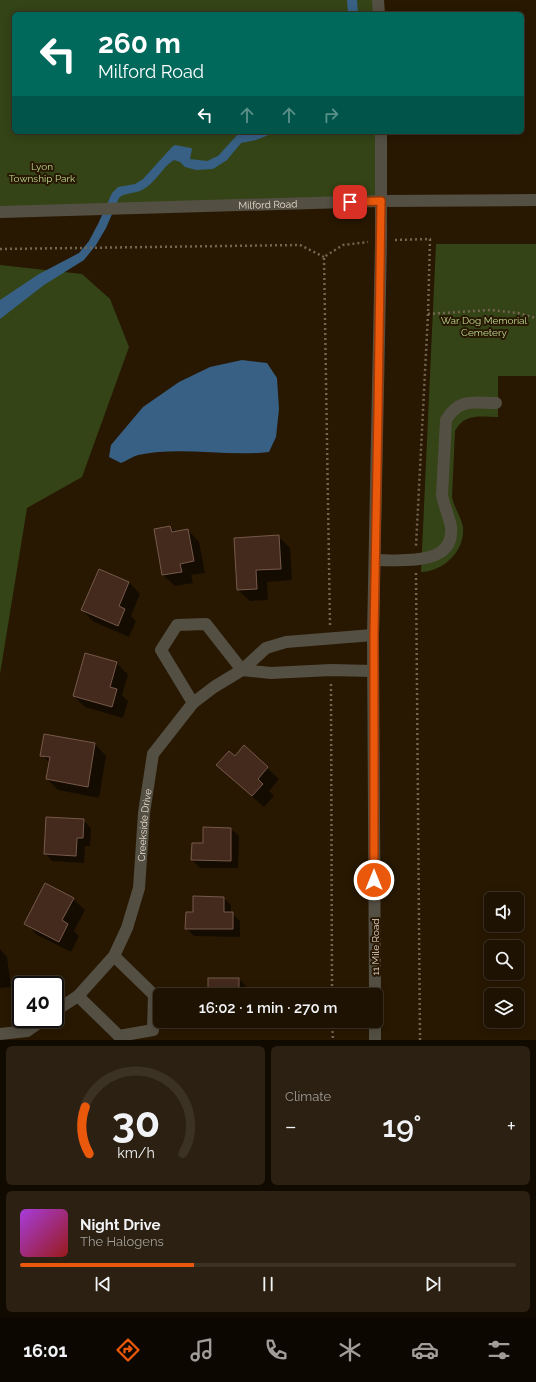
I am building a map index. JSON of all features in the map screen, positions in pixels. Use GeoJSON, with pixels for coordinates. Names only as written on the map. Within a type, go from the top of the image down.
{"type":"FeatureCollection","features":[{"type":"Feature","properties":{"kind":"street"},"geometry":{"type":"LineString","coordinates":[[378,0],[379,12]]}},
{"type":"Feature","properties":{"kind":"street","name":"11 Mile Road"},"geometry":{"type":"LineString","coordinates":[[375,988],[373,671],[381,134]]}},
{"type":"Feature","properties":{"kind":"street","name":"Milford Road"},"geometry":{"type":"LineString","coordinates":[[0,212],[381,201],[536,200]]}},
{"type":"Feature","properties":{"kind":"street"},"geometry":{"type":"LineString","coordinates":[[375,560],[427,559],[444,549],[450,540],[451,529],[442,495],[446,420],[451,411],[466,403],[496,403]]}},
{"type":"Feature","properties":{"kind":"street"},"geometry":{"type":"LineString","coordinates":[[193,703],[161,650],[177,625],[206,624],[242,670],[272,673],[331,670],[373,671]]}},
{"type":"Feature","properties":{"kind":"street","name":"Creekside Drive"},"geometry":{"type":"LineString","coordinates":[[64,1006],[78,996],[114,956],[127,928],[139,888],[144,813],[153,754],[193,703],[242,670],[266,648],[286,642],[374,635]]}},
{"type":"Feature","properties":{"kind":"street"},"geometry":{"type":"LineString","coordinates":[[78,996],[119,1036],[152,1030],[154,995],[114,956]]}},
{"type":"Feature","properties":{"kind":"street"},"geometry":{"type":"LineString","coordinates":[[0,1034],[27,1031],[31,1028]]}},
{"type":"Feature","properties":{"kind":"street"},"geometry":{"type":"LineString","coordinates":[[375,1028],[375,1040]]}},
{"type":"Feature","properties":{"kind":"path"},"geometry":{"type":"LineString","coordinates":[[0,249],[300,245],[324,257]]}},
{"type":"Feature","properties":{"kind":"path"},"geometry":{"type":"LineString","coordinates":[[428,314],[490,310],[518,313],[536,318]]}},
{"type":"Feature","properties":{"kind":"path"},"geometry":{"type":"LineString","coordinates":[[332,1028],[333,1040]]}},
{"type":"Feature","properties":{"kind":"green space","name":"Lyon Township Park"},"geometry":{"type":"Polygon","coordinates":[[[0,0],[380,0],[380,12],[12,12],[12,134],[381,134],[381,201],[0,212],[0,0]]]}},
{"type":"Feature","properties":{"kind":"green space","name":"War Dog Memorial Cemetery"},"geometry":{"type":"Polygon","coordinates":[[[436,244],[536,244],[536,376],[498,376],[498,417],[474,417],[463,421],[455,431],[452,497],[462,523],[463,536],[457,552],[445,564],[429,571],[421,572],[436,244]]]}},
{"type":"Feature","properties":{"kind":"green space"},"geometry":{"type":"Polygon","coordinates":[[[0,265],[82,274],[110,299],[129,347],[82,477],[27,508],[0,674],[0,265]]]}},
{"type":"Feature","properties":{"kind":"water"},"geometry":{"type":"Polygon","coordinates":[[[347,0],[357,0],[358,12],[348,12],[347,0]]]}},
{"type":"Feature","properties":{"kind":"water"},"geometry":{"type":"Polygon","coordinates":[[[238,134],[271,134],[256,140],[241,143],[227,160],[213,169],[196,170],[185,167],[180,162],[174,160],[169,163],[147,187],[119,198],[106,228],[96,245],[84,260],[44,285],[0,319],[0,300],[39,274],[79,253],[89,241],[112,193],[118,187],[135,184],[143,179],[175,145],[191,148],[190,159],[207,161],[218,156],[238,134]]]}},
{"type":"Feature","properties":{"kind":"water"},"geometry":{"type":"Polygon","coordinates":[[[242,360],[267,363],[277,378],[279,409],[276,437],[269,452],[154,452],[138,455],[121,463],[109,457],[111,445],[143,407],[179,382],[210,367],[242,360]]]}},
{"type":"Feature","properties":{"kind":"building"},"geometry":{"type":"Polygon","coordinates":[[[170,526],[172,532],[188,529],[194,561],[180,564],[182,572],[162,575],[154,529],[170,526]]]}},
{"type":"Feature","properties":{"kind":"building"},"geometry":{"type":"Polygon","coordinates":[[[279,535],[281,569],[256,570],[257,589],[237,590],[234,538],[279,535]]]}},
{"type":"Feature","properties":{"kind":"building"},"geometry":{"type":"Polygon","coordinates":[[[99,569],[129,582],[119,606],[125,609],[118,626],[81,610],[99,569]]]}},
{"type":"Feature","properties":{"kind":"building"},"geometry":{"type":"Polygon","coordinates":[[[85,653],[117,662],[110,687],[117,689],[112,707],[73,696],[85,653]]]}},
{"type":"Feature","properties":{"kind":"building"},"geometry":{"type":"Polygon","coordinates":[[[44,734],[95,743],[88,787],[46,779],[50,757],[40,756],[44,734]]]}},
{"type":"Feature","properties":{"kind":"building"},"geometry":{"type":"Polygon","coordinates":[[[244,745],[268,767],[258,779],[263,784],[252,796],[216,765],[229,751],[235,756],[244,745]]]}},
{"type":"Feature","properties":{"kind":"building"},"geometry":{"type":"Polygon","coordinates":[[[46,817],[84,819],[83,838],[77,838],[76,856],[44,854],[46,817]]]}},
{"type":"Feature","properties":{"kind":"building"},"geometry":{"type":"Polygon","coordinates":[[[203,827],[231,828],[231,861],[191,860],[192,843],[203,843],[203,827]]]}},
{"type":"Feature","properties":{"kind":"building"},"geometry":{"type":"Polygon","coordinates":[[[45,883],[74,898],[62,920],[68,924],[59,942],[24,924],[45,883]]]}},
{"type":"Feature","properties":{"kind":"building"},"geometry":{"type":"Polygon","coordinates":[[[193,896],[224,897],[224,912],[233,912],[233,929],[185,929],[186,912],[193,912],[193,896]]]}},
{"type":"Feature","properties":{"kind":"building"},"geometry":{"type":"Polygon","coordinates":[[[208,978],[239,978],[239,988],[208,988],[208,978]]]}},
{"type":"Feature","properties":{"kind":"route"},"geometry":{"type":"LineString","coordinates":[[350,202],[381,201],[374,635],[374,880]]}}]}
